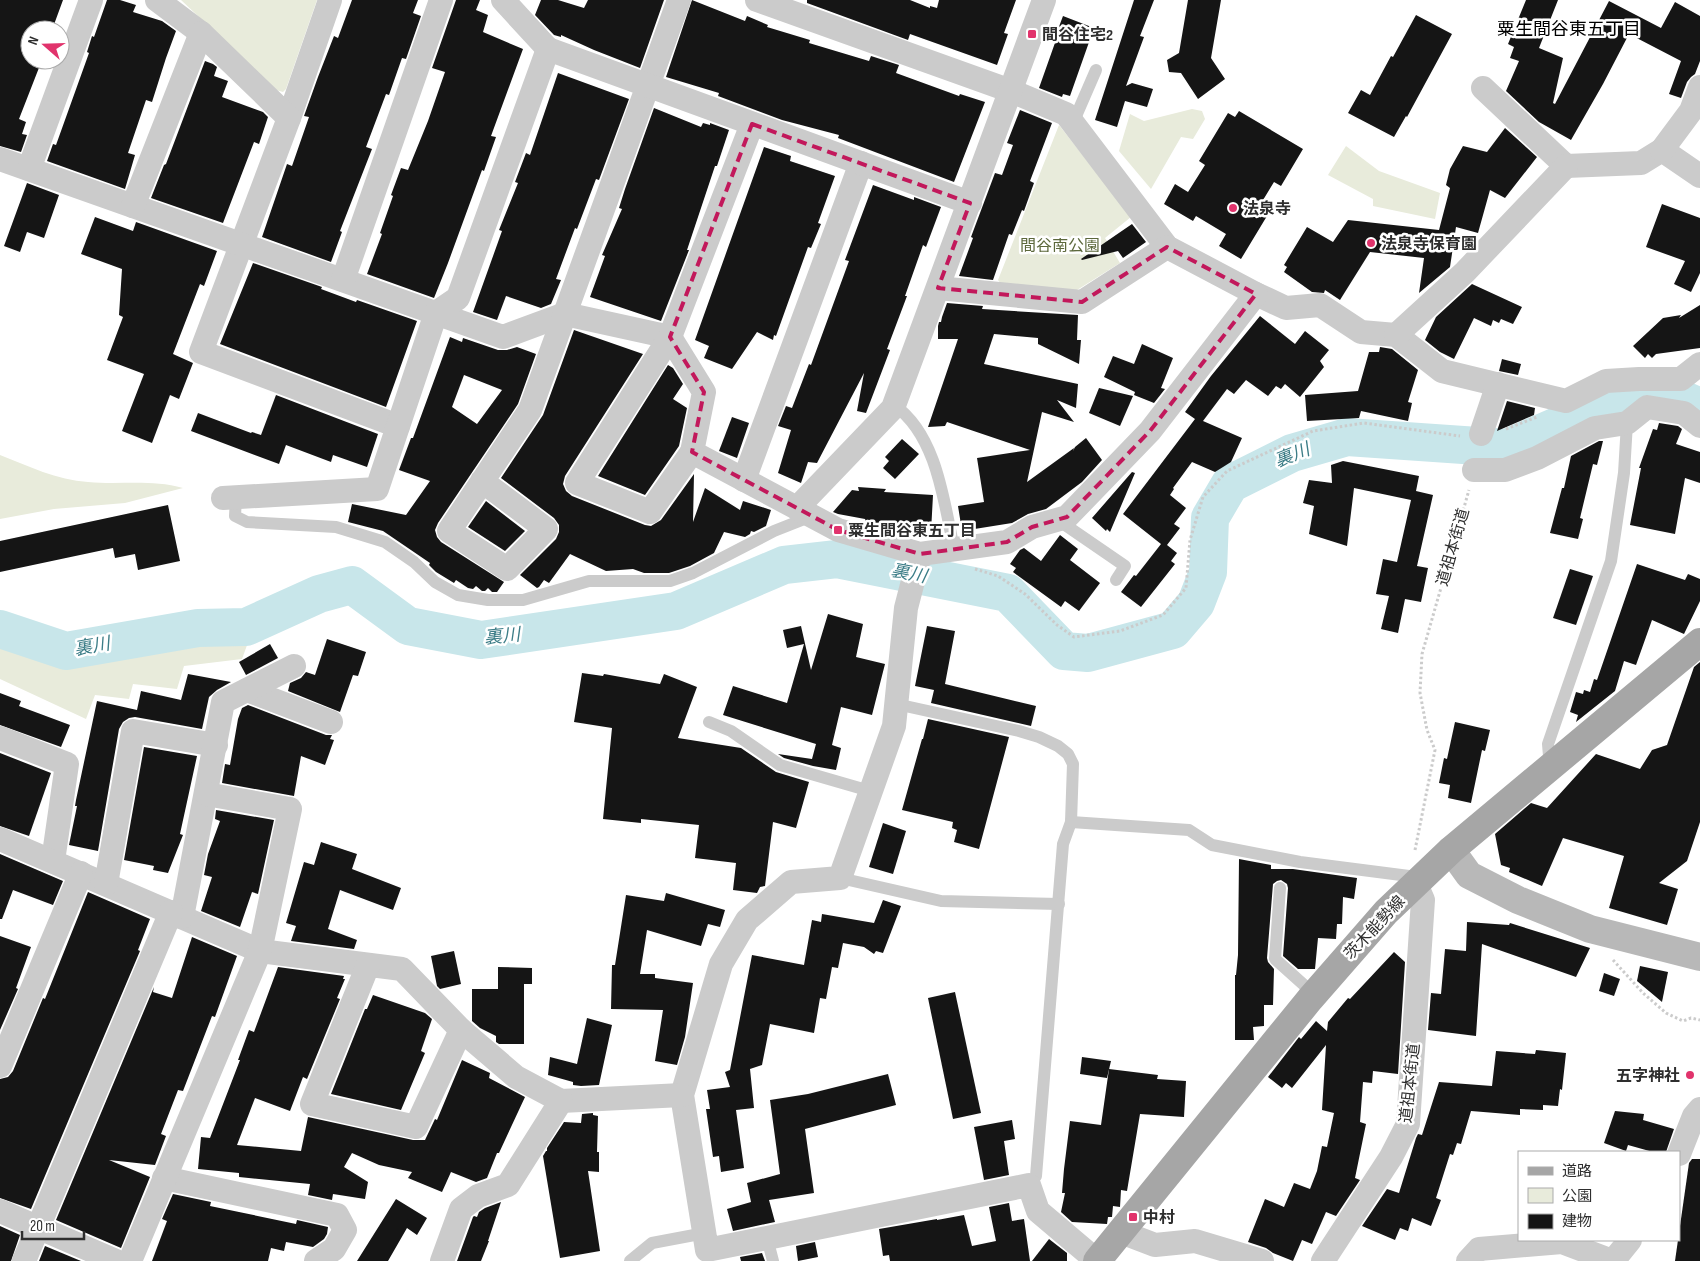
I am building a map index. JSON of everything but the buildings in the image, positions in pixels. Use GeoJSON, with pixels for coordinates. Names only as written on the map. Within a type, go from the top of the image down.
{"type":"FeatureCollection","features":[{"type":"Feature","properties":{"kind":"main road","name":"茨木能勢線"},"geometry":{"type":"LineString","coordinates":[[1097,1261],[1314,994],[1412,880],[1451,850],[1700,642]]}},
{"type":"Feature","properties":{"kind":"street"},"geometry":{"type":"LineString","coordinates":[[28,169],[91,0]]}},
{"type":"Feature","properties":{"kind":"street"},"geometry":{"type":"LineString","coordinates":[[157,0],[201,33],[289,118]]}},
{"type":"Feature","properties":{"kind":"street"},"geometry":{"type":"LineString","coordinates":[[330,0],[289,118],[201,352],[398,426]]}},
{"type":"Feature","properties":{"kind":"street"},"geometry":{"type":"LineString","coordinates":[[343,280],[441,0]]}},
{"type":"Feature","properties":{"kind":"street"},"geometry":{"type":"LineString","coordinates":[[503,0],[548,50],[970,203]]}},
{"type":"Feature","properties":{"kind":"street"},"geometry":{"type":"LineString","coordinates":[[482,482],[530,410],[679,0]]}},
{"type":"Feature","properties":{"kind":"street"},"geometry":{"type":"LineString","coordinates":[[757,0],[1011,91],[1066,114],[1167,247],[1286,308],[1320,305],[1361,332],[1396,335],[1442,371],[1566,400],[1606,381],[1639,379],[1681,380],[1700,364]]}},
{"type":"Feature","properties":{"kind":"street"},"geometry":{"type":"LineString","coordinates":[[805,512],[893,408],[1044,0]]}},
{"type":"Feature","properties":{"kind":"street"},"geometry":{"type":"LineString","coordinates":[[133,206],[201,33]]}},
{"type":"Feature","properties":{"kind":"street"},"geometry":{"type":"LineString","coordinates":[[229,498],[377,489],[436,313],[458,298],[548,50]]}},
{"type":"Feature","properties":{"kind":"street"},"geometry":{"type":"LineString","coordinates":[[1396,335],[1466,272],[1566,166],[1641,163],[1662,150],[1691,111],[1700,87]]}},
{"type":"Feature","properties":{"kind":"street"},"geometry":{"type":"LineString","coordinates":[[1483,88],[1566,166]]}},
{"type":"Feature","properties":{"kind":"street"},"geometry":{"type":"LineString","coordinates":[[0,158],[503,337],[565,314],[670,337],[704,392],[692,452],[650,512],[577,482],[670,337],[752,124]]}},
{"type":"Feature","properties":{"kind":"street"},"geometry":{"type":"LineString","coordinates":[[1662,150],[1700,176]]}},
{"type":"Feature","properties":{"kind":"street"},"geometry":{"type":"LineString","coordinates":[[744,480],[861,163]]}},
{"type":"Feature","properties":{"kind":"street"},"geometry":{"type":"LineString","coordinates":[[938,288],[1082,302],[1167,247]]}},
{"type":"Feature","properties":{"kind":"street"},"geometry":{"type":"LineString","coordinates":[[692,452],[838,530],[920,554],[1008,542],[1032,527],[1067,517],[1150,431],[1256,294]]}},
{"type":"Feature","properties":{"kind":"street"},"geometry":{"type":"LineString","coordinates":[[1639,379],[1648,407]]}},
{"type":"Feature","properties":{"kind":"street"},"geometry":{"type":"LineString","coordinates":[[1482,434],[1498,384]]}},
{"type":"Feature","properties":{"kind":"street"},"geometry":{"type":"LineString","coordinates":[[1474,470],[1505,470],[1537,458],[1595,428],[1627,424],[1648,407],[1684,413],[1700,426]]}},
{"type":"Feature","properties":{"kind":"street"},"geometry":{"type":"LineString","coordinates":[[920,554],[906,608],[894,726],[840,878],[791,882],[747,920],[721,964],[682,1095],[714,1248],[1029,1185],[1038,1211],[1097,1261]]}},
{"type":"Feature","properties":{"kind":"street"},"geometry":{"type":"LineString","coordinates":[[24,1261],[177,915],[206,794],[223,702],[294,666]]}},
{"type":"Feature","properties":{"kind":"street"},"geometry":{"type":"LineString","coordinates":[[247,690],[331,722]]}},
{"type":"Feature","properties":{"kind":"street"},"geometry":{"type":"LineString","coordinates":[[106,884],[133,731],[216,744]]}},
{"type":"Feature","properties":{"kind":"street"},"geometry":{"type":"LineString","coordinates":[[0,738],[67,764],[54,862]]}},
{"type":"Feature","properties":{"kind":"street"},"geometry":{"type":"LineString","coordinates":[[130,1261],[260,950],[290,809],[206,794]]}},
{"type":"Feature","properties":{"kind":"street"},"geometry":{"type":"LineString","coordinates":[[0,838],[260,950],[402,968],[461,1030],[516,1077],[561,1101],[682,1095]]}},
{"type":"Feature","properties":{"kind":"street"},"geometry":{"type":"LineString","coordinates":[[1451,850],[1469,875],[1518,900],[1590,929],[1700,957]]}},
{"type":"Feature","properties":{"kind":"street"},"geometry":{"type":"LineString","coordinates":[[0,1066],[81,874]]}},
{"type":"Feature","properties":{"kind":"street","name":"道祖本街道"},"geometry":{"type":"LineString","coordinates":[[1323,1261],[1390,1156],[1408,1124],[1423,900],[1412,880]]}},
{"type":"Feature","properties":{"kind":"street"},"geometry":{"type":"LineString","coordinates":[[368,965],[312,1104],[416,1127],[461,1030]]}},
{"type":"Feature","properties":{"kind":"street"},"geometry":{"type":"LineString","coordinates":[[442,1261],[461,1209],[478,1196],[508,1185],[561,1101]]}},
{"type":"Feature","properties":{"kind":"street"},"geometry":{"type":"LineString","coordinates":[[1680,1151],[1694,1116],[1700,1109]]}},
{"type":"Feature","properties":{"kind":"street"},"geometry":{"type":"LineString","coordinates":[[164,1178],[337,1215],[345,1230],[334,1250],[316,1261]]}},
{"type":"Feature","properties":{"kind":"street"},"geometry":{"type":"LineString","coordinates":[[0,1211],[116,1261]]}},
{"type":"Feature","properties":{"kind":"street"},"geometry":{"type":"LineString","coordinates":[[1120,1232],[1155,1245],[1195,1241],[1262,1261]]}},
{"type":"Feature","properties":{"kind":"street"},"geometry":{"type":"LineString","coordinates":[[1468,1261],[1479,1249],[1562,1242],[1612,1261],[1629,1241]]}},
{"type":"Feature","properties":{"kind":"lane"},"geometry":{"type":"LineString","coordinates":[[1072,122],[1096,70]]}},
{"type":"Feature","properties":{"kind":"lane"},"geometry":{"type":"LineString","coordinates":[[894,405],[904,412],[927,445],[941,485],[954,550]]}},
{"type":"Feature","properties":{"kind":"lane"},"geometry":{"type":"LineString","coordinates":[[1550,768],[1548,744],[1611,561],[1624,473],[1627,424]]}},
{"type":"Feature","properties":{"kind":"lane"},"geometry":{"type":"LineString","coordinates":[[229,498],[235,516],[247,522],[336,527],[385,542],[414,562],[435,582],[458,595],[488,600],[523,600],[589,581],[670,581],[694,574],[774,532],[805,512]]}},
{"type":"Feature","properties":{"kind":"lane"},"geometry":{"type":"LineString","coordinates":[[1058,520],[1125,566],[1116,580]]}},
{"type":"Feature","properties":{"kind":"lane"},"geometry":{"type":"LineString","coordinates":[[896,704],[1019,731],[1038,737],[1058,746],[1068,754],[1073,764],[1071,822],[1064,844],[1036,1176],[1029,1185]]}},
{"type":"Feature","properties":{"kind":"lane"},"geometry":{"type":"LineString","coordinates":[[709,722],[732,730],[780,765],[870,791]]}},
{"type":"Feature","properties":{"kind":"lane"},"geometry":{"type":"LineString","coordinates":[[1071,822],[1189,830],[1212,845],[1300,862],[1412,880]]}},
{"type":"Feature","properties":{"kind":"lane"},"geometry":{"type":"LineString","coordinates":[[840,878],[941,900],[1059,904]]}},
{"type":"Feature","properties":{"kind":"lane"},"geometry":{"type":"LineString","coordinates":[[1280,888],[1275,959],[1314,994]]}},
{"type":"Feature","properties":{"kind":"lane"},"geometry":{"type":"LineString","coordinates":[[766,1238],[772,1261]]}},
{"type":"Feature","properties":{"kind":"lane"},"geometry":{"type":"LineString","coordinates":[[630,1261],[652,1243],[714,1248]]}},
{"type":"Feature","properties":{"kind":"path"},"geometry":{"type":"LineString","coordinates":[[970,568],[998,576],[1025,594],[1057,625],[1074,637],[1120,631],[1163,615],[1186,588],[1190,540],[1203,497],[1227,471],[1313,431],[1364,423],[1458,436],[1482,434],[1500,431],[1535,418],[1566,400]]}},
{"type":"Feature","properties":{"kind":"path","name":"道祖本街道"},"geometry":{"type":"LineString","coordinates":[[1412,880],[1435,750],[1427,730],[1420,693],[1422,654],[1474,470]]}},
{"type":"Feature","properties":{"kind":"path"},"geometry":{"type":"LineString","coordinates":[[1611,957],[1643,993],[1666,1013],[1683,1021],[1691,1018],[1700,1020]]}},
{"type":"Feature","properties":{"kind":"highlighted area"},"geometry":{"type":"Polygon","coordinates":[[[752,124],[970,203],[938,288],[1082,302],[1167,247],[1256,294],[1150,431],[1067,517],[1032,527],[1007,542],[920,554],[838,530],[692,452],[704,392],[670,337],[752,124]]]}},
{"type":"Feature","properties":{"kind":"green space"},"geometry":{"type":"Polygon","coordinates":[[[181,0],[317,0],[286,89],[283,92],[276,90],[181,0]]]}},
{"type":"Feature","properties":{"kind":"green space"},"geometry":{"type":"Polygon","coordinates":[[[1192,109],[1202,111],[1205,119],[1193,139],[1181,137],[1151,189],[1119,151],[1130,114],[1144,121],[1192,109]]]}},
{"type":"Feature","properties":{"kind":"green space","name":"間谷南公園"},"geometry":{"type":"Polygon","coordinates":[[[1059,125],[1131,217],[1105,238],[1120,263],[1077,290],[1004,288],[998,280],[1059,125]]]}},
{"type":"Feature","properties":{"kind":"green space"},"geometry":{"type":"Polygon","coordinates":[[[1346,146],[1379,171],[1440,193],[1435,219],[1373,206],[1373,199],[1328,175],[1346,146]]]}},
{"type":"Feature","properties":{"kind":"green space"},"geometry":{"type":"Polygon","coordinates":[[[0,455],[43,472],[76,481],[159,484],[183,488],[125,503],[54,509],[0,519],[0,455]]]}},
{"type":"Feature","properties":{"kind":"green space"},"geometry":{"type":"Polygon","coordinates":[[[250,637],[242,659],[184,666],[177,689],[133,684],[129,699],[95,695],[86,719],[0,679],[0,640],[65,657],[107,655],[186,638],[250,637]]]}},
{"type":"Feature","properties":{"kind":"waterway","name":"裏川"},"geometry":{"type":"LineString","coordinates":[[0,629],[66,651],[198,628],[246,627],[319,594],[352,585],[408,626],[481,640],[676,611],[784,565],[837,559],[1008,593],[1064,651],[1088,653],[1173,630],[1196,603],[1208,572],[1210,518],[1230,484],[1292,453],[1347,437],[1507,448],[1633,393],[1673,395],[1700,407]]}},
{"type":"Feature","properties":{"kind":"place","name":"間谷住宅2"},"geometry":{"type":"Point","coordinates":[1032,34]}},
{"type":"Feature","properties":{"kind":"place","name":"法泉寺"},"geometry":{"type":"Point","coordinates":[1233,208]}},
{"type":"Feature","properties":{"kind":"place","name":"法泉寺保育園"},"geometry":{"type":"Point","coordinates":[1371,243]}},
{"type":"Feature","properties":{"kind":"place","name":"粟生間谷東五丁目"},"geometry":{"type":"Point","coordinates":[838,530]}},
{"type":"Feature","properties":{"kind":"place","name":"五字神社"},"geometry":{"type":"Point","coordinates":[1690,1075]}},
{"type":"Feature","properties":{"kind":"place","name":"中村"},"geometry":{"type":"Point","coordinates":[1133,1217]}},
{"type":"Feature","properties":{"kind":"district","name":"粟生間谷東五丁目"},"geometry":{"type":"Point","coordinates":[1569,29]}}]}
